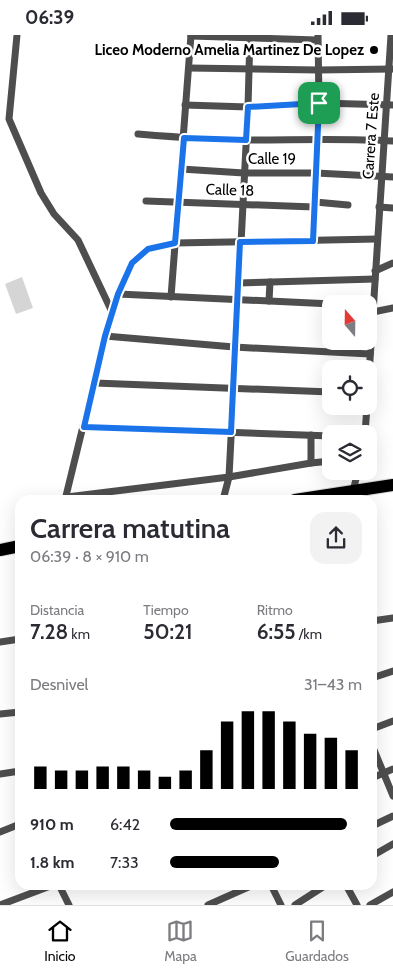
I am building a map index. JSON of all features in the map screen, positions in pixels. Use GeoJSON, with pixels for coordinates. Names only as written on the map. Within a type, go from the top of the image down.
{"type":"FeatureCollection","features":[{"type":"Feature","properties":{"kind":"highway"},"geometry":{"type":"LineString","coordinates":[[335,495],[393,485]]}},
{"type":"Feature","properties":{"kind":"highway"},"geometry":{"type":"LineString","coordinates":[[0,550],[15,548]]}},
{"type":"Feature","properties":{"kind":"street"},"geometry":{"type":"LineString","coordinates":[[18,35],[8,119],[41,193],[54,214],[78,240],[113,314]]}},
{"type":"Feature","properties":{"kind":"street","name":"Carrera 7 Este"},"geometry":{"type":"LineString","coordinates":[[373,295],[384,141],[390,105],[391,35]]}},
{"type":"Feature","properties":{"kind":"street"},"geometry":{"type":"LineString","coordinates":[[171,297],[191,36],[318,38],[319,103],[313,241]]}},
{"type":"Feature","properties":{"kind":"street"},"geometry":{"type":"LineString","coordinates":[[224,495],[229,477],[250,37]]}},
{"type":"Feature","properties":{"kind":"street"},"geometry":{"type":"LineString","coordinates":[[188,67],[318,70],[391,69]]}},
{"type":"Feature","properties":{"kind":"street"},"geometry":{"type":"LineString","coordinates":[[185,105],[248,107],[319,103],[390,105]]}},
{"type":"Feature","properties":{"kind":"street"},"geometry":{"type":"LineString","coordinates":[[138,134],[246,140],[393,141]]}},
{"type":"Feature","properties":{"kind":"street","name":"Calle 19"},"geometry":{"type":"LineString","coordinates":[[181,169],[244,173],[316,173],[393,177]]}},
{"type":"Feature","properties":{"kind":"street","name":"Calle 18"},"geometry":{"type":"LineString","coordinates":[[146,201],[348,205]]}},
{"type":"Feature","properties":{"kind":"street"},"geometry":{"type":"LineString","coordinates":[[379,207],[393,208]]}},
{"type":"Feature","properties":{"kind":"street"},"geometry":{"type":"LineString","coordinates":[[67,495],[105,336],[118,294],[132,263],[148,249],[175,243],[377,239]]}},
{"type":"Feature","properties":{"kind":"street"},"geometry":{"type":"LineString","coordinates":[[238,283],[375,275],[393,263]]}},
{"type":"Feature","properties":{"kind":"street"},"geometry":{"type":"LineString","coordinates":[[268,301],[270,282]]}},
{"type":"Feature","properties":{"kind":"street"},"geometry":{"type":"LineString","coordinates":[[118,294],[322,304]]}},
{"type":"Feature","properties":{"kind":"street"},"geometry":{"type":"LineString","coordinates":[[378,308],[393,308]]}},
{"type":"Feature","properties":{"kind":"street"},"geometry":{"type":"LineString","coordinates":[[105,336],[234,347],[370,354]]}},
{"type":"Feature","properties":{"kind":"street","name":"Carrera 7 Este"},"geometry":{"type":"LineString","coordinates":[[370,350],[370,360]]}},
{"type":"Feature","properties":{"kind":"street"},"geometry":{"type":"LineString","coordinates":[[95,383],[322,392]]}},
{"type":"Feature","properties":{"kind":"street"},"geometry":{"type":"LineString","coordinates":[[84,427],[322,436]]}},
{"type":"Feature","properties":{"kind":"street"},"geometry":{"type":"LineString","coordinates":[[310,435],[311,463]]}},
{"type":"Feature","properties":{"kind":"street"},"geometry":{"type":"LineString","coordinates":[[89,495],[229,477],[322,462]]}},
{"type":"Feature","properties":{"kind":"street"},"geometry":{"type":"LineString","coordinates":[[353,491],[356,480]]}},
{"type":"Feature","properties":{"kind":"street"},"geometry":{"type":"LineString","coordinates":[[377,620],[393,618]]}},
{"type":"Feature","properties":{"kind":"street"},"geometry":{"type":"LineString","coordinates":[[0,642],[15,640]]}},
{"type":"Feature","properties":{"kind":"street"},"geometry":{"type":"LineString","coordinates":[[377,676],[393,671]]}},
{"type":"Feature","properties":{"kind":"street"},"geometry":{"type":"LineString","coordinates":[[0,715],[15,713]]}},
{"type":"Feature","properties":{"kind":"street"},"geometry":{"type":"LineString","coordinates":[[377,727],[393,721]]}},
{"type":"Feature","properties":{"kind":"street"},"geometry":{"type":"LineString","coordinates":[[377,757],[393,796]]}},
{"type":"Feature","properties":{"kind":"street"},"geometry":{"type":"LineString","coordinates":[[377,775],[393,769]]}},
{"type":"Feature","properties":{"kind":"street"},"geometry":{"type":"LineString","coordinates":[[0,774],[15,772]]}},
{"type":"Feature","properties":{"kind":"street"},"geometry":{"type":"LineString","coordinates":[[377,824],[393,816]]}},
{"type":"Feature","properties":{"kind":"street"},"geometry":{"type":"LineString","coordinates":[[0,833],[15,827]]}},
{"type":"Feature","properties":{"kind":"street"},"geometry":{"type":"LineString","coordinates":[[377,853],[393,844]]}},
{"type":"Feature","properties":{"kind":"street"},"geometry":{"type":"LineString","coordinates":[[0,905],[40,890]]}},
{"type":"Feature","properties":{"kind":"street"},"geometry":{"type":"LineString","coordinates":[[62,890],[69,905]]}},
{"type":"Feature","properties":{"kind":"street"},"geometry":{"type":"LineString","coordinates":[[208,905],[241,890]]}},
{"type":"Feature","properties":{"kind":"street"},"geometry":{"type":"LineString","coordinates":[[274,890],[281,905]]}},
{"type":"Feature","properties":{"kind":"street"},"geometry":{"type":"LineString","coordinates":[[300,904],[319,890]]}},
{"type":"Feature","properties":{"kind":"street"},"geometry":{"type":"LineString","coordinates":[[349,890],[357,905]]}},
{"type":"Feature","properties":{"kind":"street"},"geometry":{"type":"LineString","coordinates":[[370,905],[393,892]]}},
{"type":"Feature","properties":{"kind":"shaded area"},"geometry":{"type":"Polygon","coordinates":[[[22,277],[33,308],[16,314],[5,284],[22,277]]]}},
{"type":"Feature","properties":{"kind":"place","name":"Liceo Moderno Amelia Martinez De Lopez"},"geometry":{"type":"Point","coordinates":[374,50]}},
{"type":"Feature","properties":{"kind":"route"},"geometry":{"type":"LineString","coordinates":[[319,103],[313,241],[240,242],[231,432],[84,427],[105,336],[118,294],[132,263],[148,249],[175,243],[184,138],[246,140],[248,107],[319,103]]}}]}
